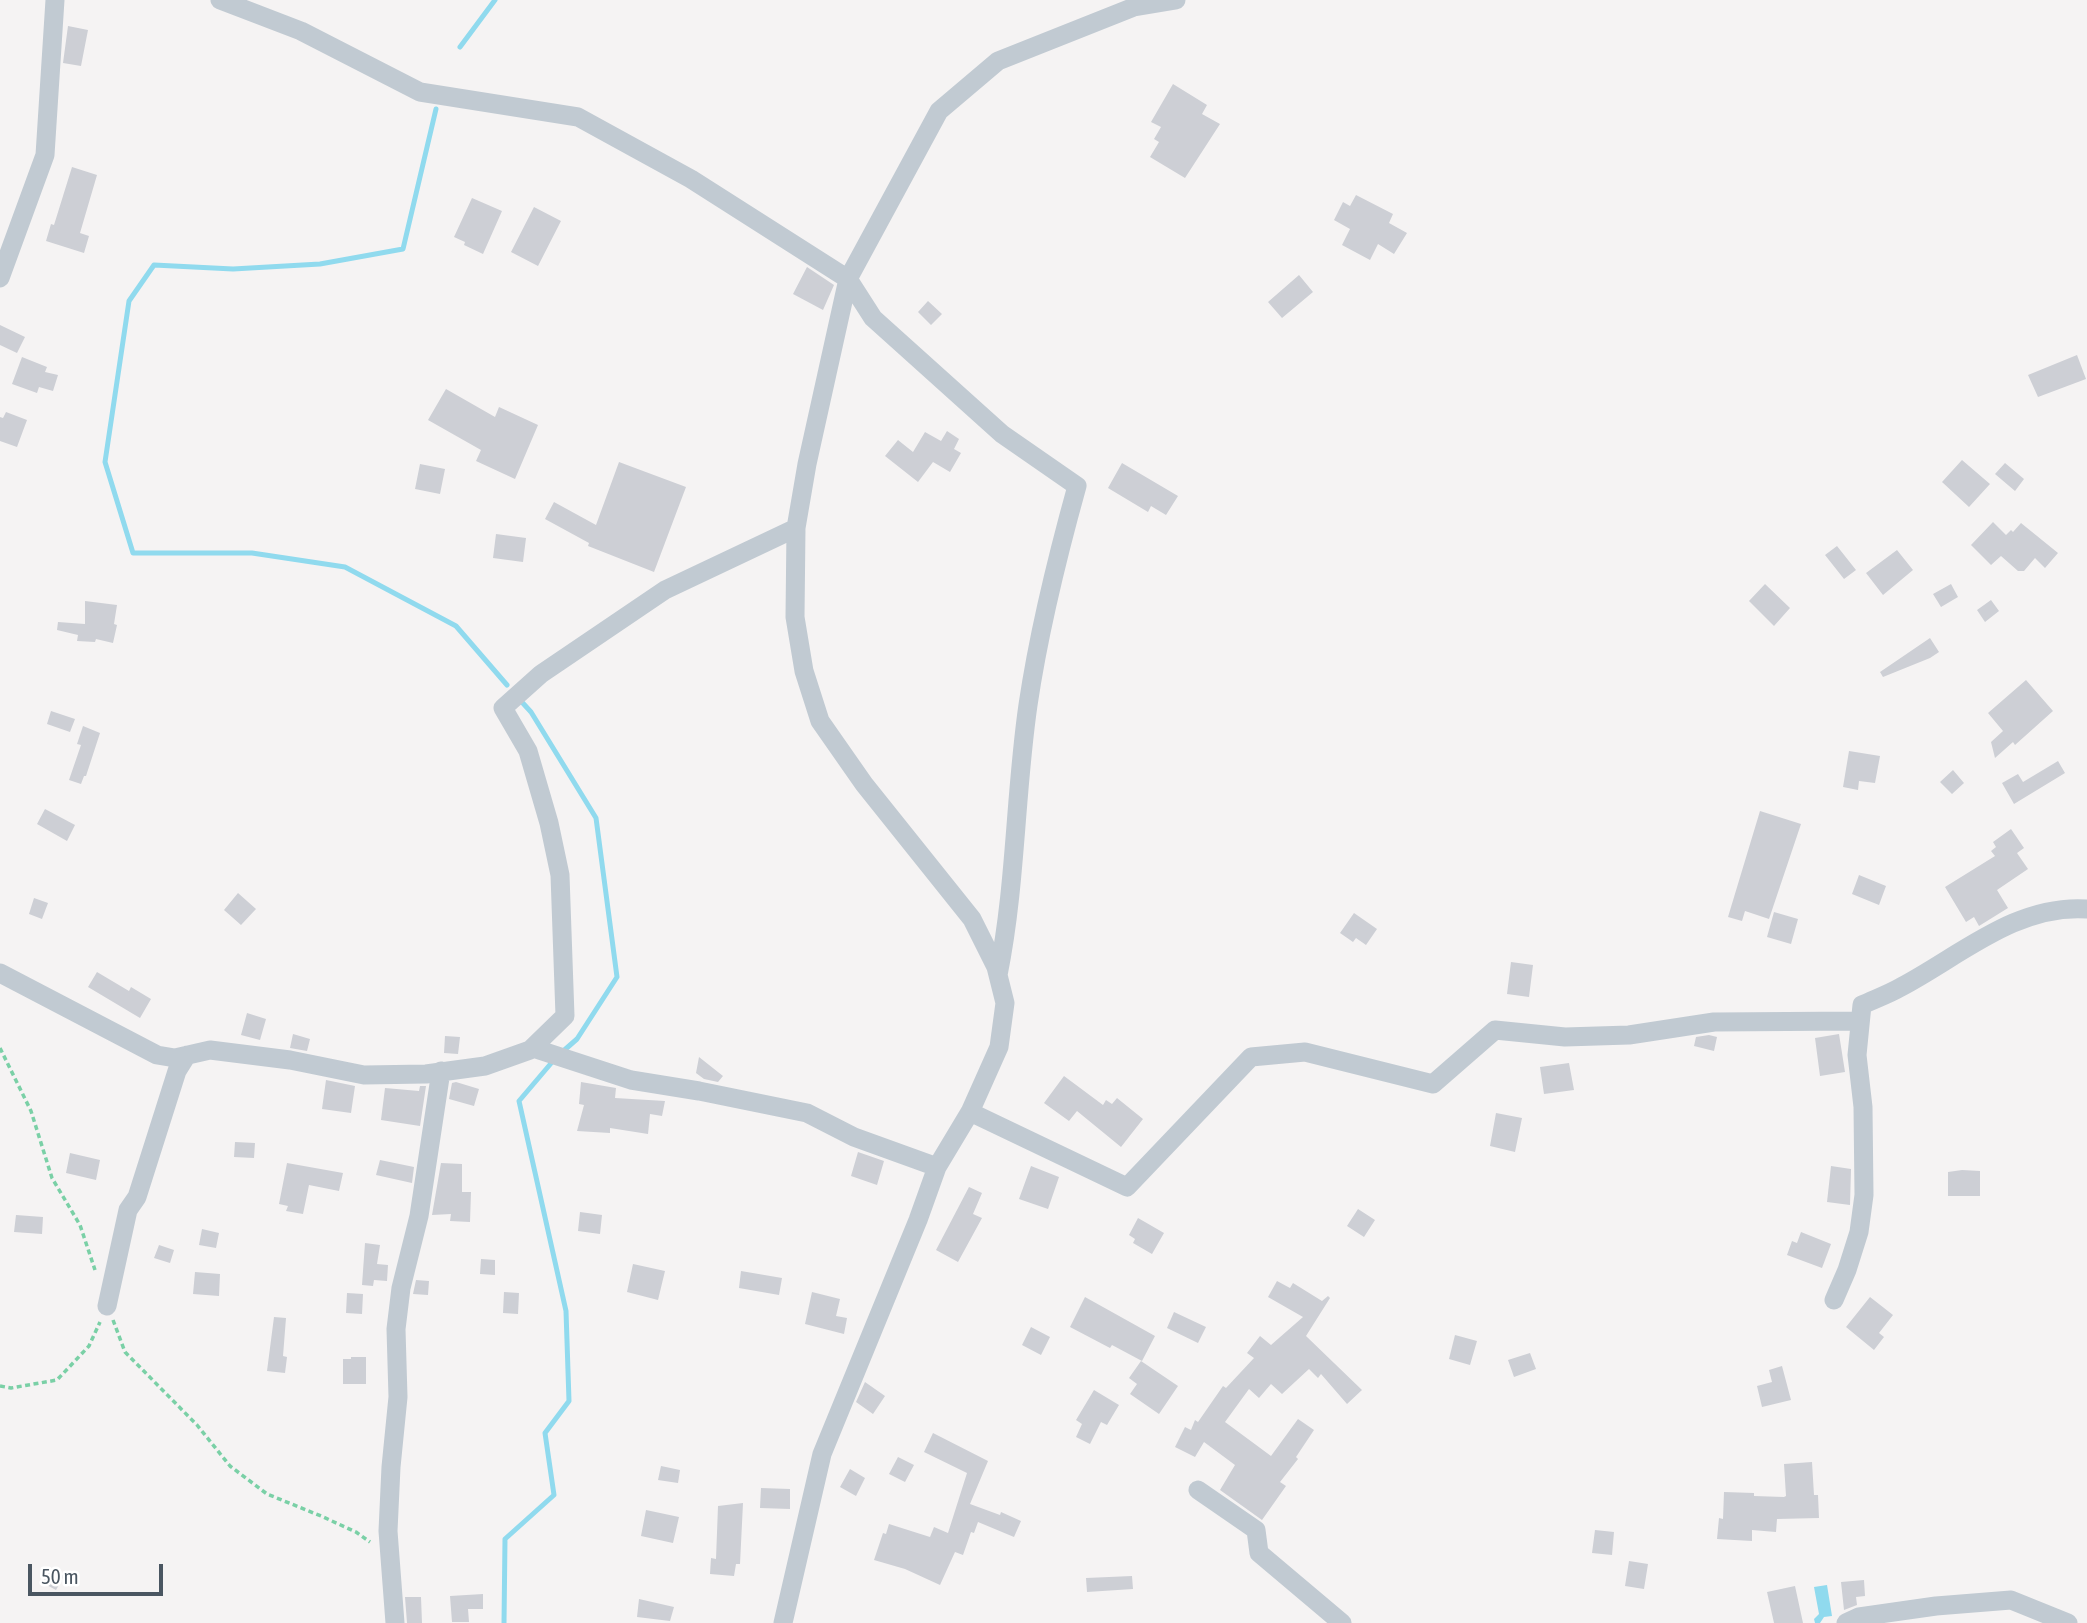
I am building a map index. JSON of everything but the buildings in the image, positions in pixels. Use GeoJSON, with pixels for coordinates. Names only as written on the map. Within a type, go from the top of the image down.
{"type":"FeatureCollection","features":[{"type":"Feature","properties":{"kind":"street"},"geometry":{"type":"LineString","coordinates":[[0,278],[45,155],[55,0]]}},
{"type":"Feature","properties":{"kind":"street"},"geometry":{"type":"LineString","coordinates":[[220,0],[301,32],[420,92],[578,117],[691,179],[848,279],[873,318],[1002,435],[1077,486],[1049,588],[1028,706],[1007,933],[998,975]]}},
{"type":"Feature","properties":{"kind":"street"},"geometry":{"type":"LineString","coordinates":[[783,1623],[822,1454],[937,1167],[970,1112],[999,1047],[1005,1003],[998,975],[972,919],[864,784],[820,721],[804,671],[795,617],[796,528],[807,464],[848,279],[939,111],[998,61],[1134,7],[1176,0]]}},
{"type":"Feature","properties":{"kind":"street"},"geometry":{"type":"LineString","coordinates":[[0,973],[157,1055],[175,1058],[210,1050],[290,1060],[364,1075],[441,1072],[485,1066],[533,1048],[565,1016],[560,875],[549,823],[528,751],[503,708],[541,674],[665,590],[796,528]]}},
{"type":"Feature","properties":{"kind":"street"},"geometry":{"type":"LineString","coordinates":[[1833,1300],[1847,1270],[1859,1233],[1864,1195],[1863,1107],[1857,1055],[1862,1005],[1902,987],[1986,937],[2029,916],[2087,909]]}},
{"type":"Feature","properties":{"kind":"street"},"geometry":{"type":"LineString","coordinates":[[970,1112],[1127,1187],[1251,1057],[1305,1052],[1433,1084],[1495,1030],[1565,1037],[1629,1035],[1714,1022],[1860,1021]]}},
{"type":"Feature","properties":{"kind":"street"},"geometry":{"type":"LineString","coordinates":[[533,1048],[631,1080],[807,1113],[854,1137],[937,1167]]}},
{"type":"Feature","properties":{"kind":"street"},"geometry":{"type":"LineString","coordinates":[[107,1306],[128,1210],[137,1197],[177,1071],[187,1055]]}},
{"type":"Feature","properties":{"kind":"street"},"geometry":{"type":"LineString","coordinates":[[395,1623],[388,1531],[398,1397],[396,1329],[401,1288],[419,1216],[441,1072]]}},
{"type":"Feature","properties":{"kind":"street"},"geometry":{"type":"LineString","coordinates":[[1198,1490],[1256,1530],[1259,1553],[1342,1623]]}},
{"type":"Feature","properties":{"kind":"street"},"geometry":{"type":"LineString","coordinates":[[1846,1623],[1859,1617],[1936,1606],[2011,1600],[2068,1623]]}},
{"type":"Feature","properties":{"kind":"path"},"geometry":{"type":"LineString","coordinates":[[0,1048],[31,1111],[52,1178],[80,1225],[125,1352],[197,1425],[230,1466],[267,1494],[356,1532],[392,1557]]}},
{"type":"Feature","properties":{"kind":"path"},"geometry":{"type":"LineString","coordinates":[[0,1386],[11,1388],[57,1380],[89,1346],[107,1306]]}},
{"type":"Feature","properties":{"kind":"water"},"geometry":{"type":"Polygon","coordinates":[[[1827,1585],[1832,1616],[1824,1617],[1820,1623],[1815,1623],[1814,1619],[1819,1614],[1814,1587],[1827,1585]]]}},
{"type":"Feature","properties":{"kind":"waterway"},"geometry":{"type":"LineString","coordinates":[[460,47],[495,0]]}},
{"type":"Feature","properties":{"kind":"waterway"},"geometry":{"type":"LineString","coordinates":[[436,109],[403,249],[320,264],[233,269],[154,265],[129,301],[105,462],[133,553],[252,553],[345,567],[456,626],[507,685]]}},
{"type":"Feature","properties":{"kind":"waterway"},"geometry":{"type":"LineString","coordinates":[[520,700],[531,712],[596,818],[617,977],[577,1039],[561,1053]]}},
{"type":"Feature","properties":{"kind":"waterway"},"geometry":{"type":"LineString","coordinates":[[504,1623],[505,1539],[554,1495],[545,1433],[569,1401],[566,1311],[519,1101],[553,1061]]}}]}
